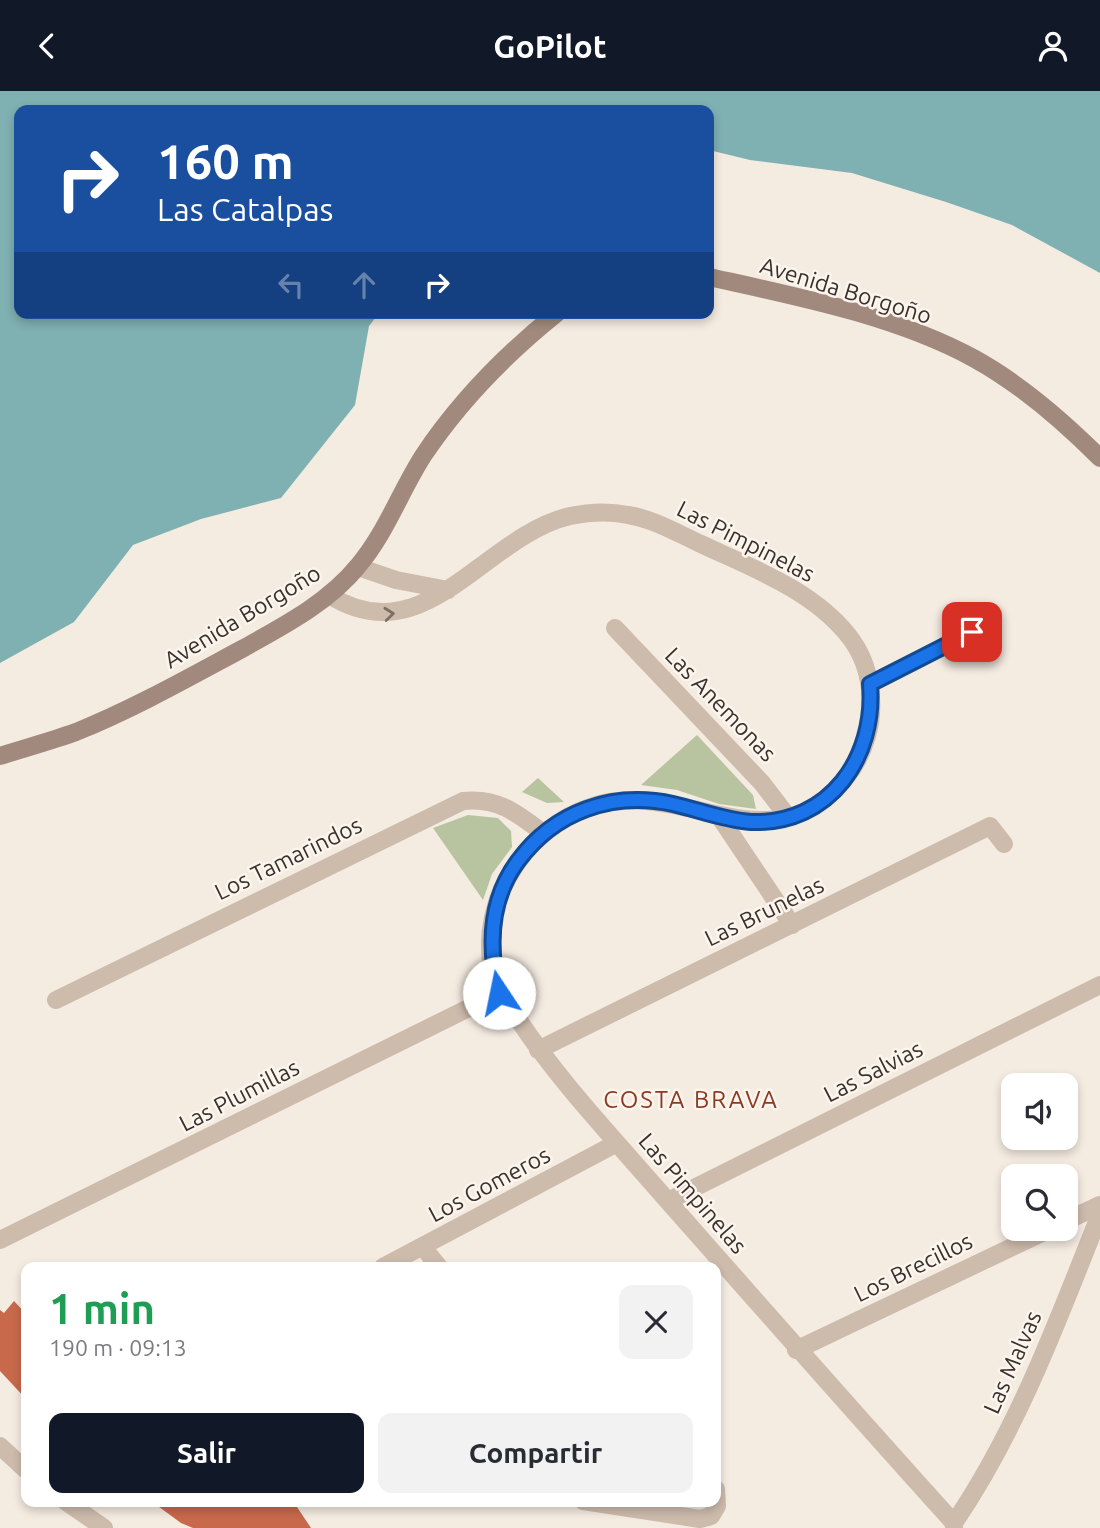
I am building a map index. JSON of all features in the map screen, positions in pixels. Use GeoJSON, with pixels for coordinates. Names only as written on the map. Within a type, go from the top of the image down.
{"type":"FeatureCollection","features":[{"type":"Feature","properties":{"kind":"main road","name":"Avenida Borgoño"},"geometry":{"type":"LineString","coordinates":[[714,278],[877,320],[972,357],[1041,403],[1100,458]]}},
{"type":"Feature","properties":{"kind":"main road","name":"Avenida Borgoño"},"geometry":{"type":"LineString","coordinates":[[0,756],[75,732],[171,688],[329,596],[358,567],[374,545],[423,456],[467,398],[517,346],[550,319]]}},
{"type":"Feature","properties":{"kind":"street","name":"Las Pimpinelas"},"geometry":{"type":"LineString","coordinates":[[329,596],[349,608],[376,615],[405,612],[448,590],[548,523],[589,513],[631,515],[670,529],[802,594],[846,632],[857,648],[870,684],[870,722],[859,759],[836,789],[806,810],[788,817],[754,822],[650,800],[627,799],[583,809],[543,833],[514,866],[496,906],[491,949],[499,993],[538,1049],[720,1262]]}},
{"type":"Feature","properties":{"kind":"street"},"geometry":{"type":"LineString","coordinates":[[358,567],[396,580],[448,590]]}},
{"type":"Feature","properties":{"kind":"street","name":"Las Anemonas"},"geometry":{"type":"LineString","coordinates":[[615,628],[762,783],[788,817]]}},
{"type":"Feature","properties":{"kind":"street"},"geometry":{"type":"LineString","coordinates":[[870,684],[972,632]]}},
{"type":"Feature","properties":{"kind":"street","name":"Los Tamarindos"},"geometry":{"type":"LineString","coordinates":[[56,1000],[463,800],[481,799],[498,803],[543,833]]}},
{"type":"Feature","properties":{"kind":"street"},"geometry":{"type":"LineString","coordinates":[[719,816],[792,925]]}},
{"type":"Feature","properties":{"kind":"street","name":"Las Brunelas"},"geometry":{"type":"LineString","coordinates":[[538,1049],[990,826],[1004,844]]}},
{"type":"Feature","properties":{"kind":"street","name":"Las Salvias"},"geometry":{"type":"LineString","coordinates":[[667,1201],[1100,985]]}},
{"type":"Feature","properties":{"kind":"street","name":"Las Plumillas"},"geometry":{"type":"LineString","coordinates":[[0,1240],[499,993]]}},
{"type":"Feature","properties":{"kind":"street","name":"Los Gomeros"},"geometry":{"type":"LineString","coordinates":[[393,1262],[617,1143]]}},
{"type":"Feature","properties":{"kind":"street"},"geometry":{"type":"LineString","coordinates":[[1078,1215],[1100,1205]]}},
{"type":"Feature","properties":{"kind":"street","name":"Las Malvas"},"geometry":{"type":"LineString","coordinates":[[954,1525],[982,1481],[1004,1438],[1100,1215]]}},
{"type":"Feature","properties":{"kind":"street","name":"Los Brecillos"},"geometry":{"type":"LineString","coordinates":[[796,1350],[1025,1241]]}},
{"type":"Feature","properties":{"kind":"street"},"geometry":{"type":"LineString","coordinates":[[423,1247],[435,1262]]}},
{"type":"Feature","properties":{"kind":"street","name":"Las Pimpinelas"},"geometry":{"type":"LineString","coordinates":[[721,1263],[954,1525]]}},
{"type":"Feature","properties":{"kind":"street"},"geometry":{"type":"LineString","coordinates":[[0,1446],[21,1465]]}},
{"type":"Feature","properties":{"kind":"street"},"geometry":{"type":"LineString","coordinates":[[74,1507],[104,1528]]}},
{"type":"Feature","properties":{"kind":"street"},"geometry":{"type":"LineString","coordinates":[[622,1507],[700,1519],[711,1516],[716,1507]]}},
{"type":"Feature","properties":{"kind":"green space"},"geometry":{"type":"Polygon","coordinates":[[[697,735],[753,795],[756,809],[719,804],[677,790],[641,785],[697,735]]]}},
{"type":"Feature","properties":{"kind":"green space"},"geometry":{"type":"Polygon","coordinates":[[[538,778],[564,802],[547,803],[522,792],[538,778]]]}},
{"type":"Feature","properties":{"kind":"green space"},"geometry":{"type":"Polygon","coordinates":[[[468,815],[498,818],[511,831],[512,847],[492,874],[483,900],[433,828],[468,815]]]}},
{"type":"Feature","properties":{"kind":"water"},"geometry":{"type":"Polygon","coordinates":[[[0,91],[1100,91],[1100,273],[1012,225],[946,202],[852,173],[750,160],[714,151],[714,105],[14,105],[14,319],[374,319],[369,326],[355,405],[281,498],[201,519],[133,545],[74,622],[0,663],[0,91]]]}},
{"type":"Feature","properties":{"kind":"building"},"geometry":{"type":"Polygon","coordinates":[[[14,1301],[21,1309],[21,1394],[0,1371],[0,1310],[4,1313],[14,1301]]]}},
{"type":"Feature","properties":{"kind":"building"},"geometry":{"type":"Polygon","coordinates":[[[159,1507],[297,1507],[311,1528],[193,1528],[159,1507]]]}},
{"type":"Feature","properties":{"kind":"district","name":"COSTA BRAVA"},"geometry":{"type":"Point","coordinates":[691,1099]}},
{"type":"Feature","properties":{"kind":"route"},"geometry":{"type":"LineString","coordinates":[[499,993],[491,949],[496,906],[514,866],[527,848],[543,833],[562,819],[583,809],[627,799],[673,804],[754,822],[771,821],[806,810],[836,789],[859,759],[870,722],[870,684],[972,632]]}}]}
